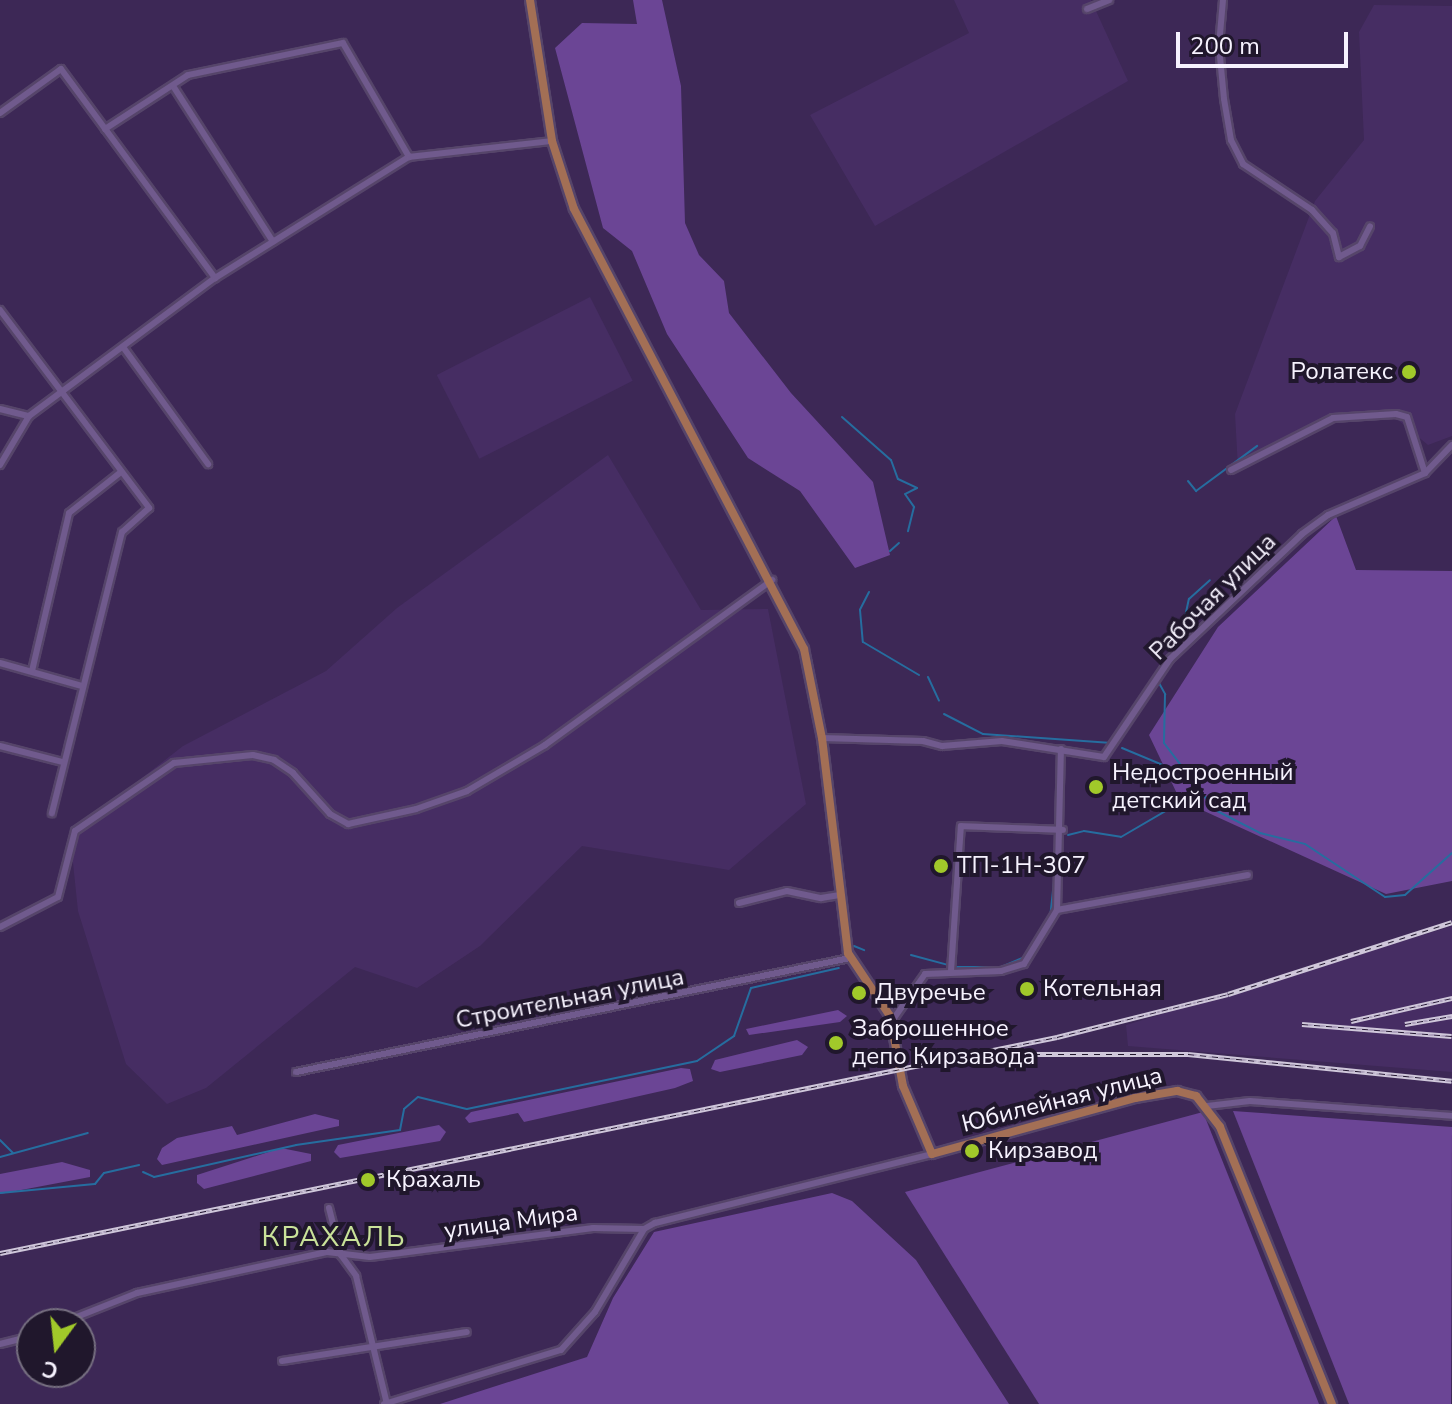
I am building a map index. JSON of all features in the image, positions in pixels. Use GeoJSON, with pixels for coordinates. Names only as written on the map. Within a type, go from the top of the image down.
{"type":"FeatureCollection","features":[{"type":"Feature","properties":{"kind":"main road"},"geometry":{"type":"LineString","coordinates":[[530,0],[552,141],[589,245],[772,580],[804,649],[822,738],[850,958],[892,1021],[903,1086],[932,1154]]}},
{"type":"Feature","properties":{"kind":"main road","name":"Юбилейная улица"},"geometry":{"type":"LineString","coordinates":[[932,1154],[1155,1094],[1196,1096],[1207,1106]]}},
{"type":"Feature","properties":{"kind":"main road"},"geometry":{"type":"LineString","coordinates":[[1207,1106],[1220,1127],[1332,1404]]}},
{"type":"Feature","properties":{"kind":"street"},"geometry":{"type":"LineString","coordinates":[[1087,9],[1109,0]]}},
{"type":"Feature","properties":{"kind":"street"},"geometry":{"type":"LineString","coordinates":[[1223,0],[1219,46],[1224,99],[1231,140],[1243,164],[1312,210],[1333,233],[1339,257],[1360,246],[1370,226]]}},
{"type":"Feature","properties":{"kind":"street"},"geometry":{"type":"LineString","coordinates":[[105,129],[188,75],[343,43],[409,157]]}},
{"type":"Feature","properties":{"kind":"street"},"geometry":{"type":"LineString","coordinates":[[0,113],[61,69],[215,278]]}},
{"type":"Feature","properties":{"kind":"street"},"geometry":{"type":"LineString","coordinates":[[173,86],[273,242]]}},
{"type":"Feature","properties":{"kind":"street"},"geometry":{"type":"LineString","coordinates":[[0,465],[29,416],[215,278],[409,157],[552,141]]}},
{"type":"Feature","properties":{"kind":"street"},"geometry":{"type":"LineString","coordinates":[[0,310],[149,508],[122,532],[52,813]]}},
{"type":"Feature","properties":{"kind":"street"},"geometry":{"type":"LineString","coordinates":[[123,347],[208,464]]}},
{"type":"Feature","properties":{"kind":"street"},"geometry":{"type":"LineString","coordinates":[[0,409],[29,416]]}},
{"type":"Feature","properties":{"kind":"street"},"geometry":{"type":"LineString","coordinates":[[1231,470],[1333,418],[1396,414],[1407,417],[1425,473]]}},
{"type":"Feature","properties":{"kind":"street","name":"Рабочая улица"},"geometry":{"type":"LineString","coordinates":[[822,738],[923,741],[942,746],[1002,741],[1096,757],[1110,754],[1170,659],[1302,534],[1328,515],[1425,473],[1452,445]]}},
{"type":"Feature","properties":{"kind":"street"},"geometry":{"type":"LineString","coordinates":[[32,671],[69,513],[121,472]]}},
{"type":"Feature","properties":{"kind":"street"},"geometry":{"type":"LineString","coordinates":[[0,927],[58,897],[75,831],[174,763],[253,755],[274,760],[293,773],[330,814],[348,824],[416,809],[467,791],[545,745],[772,580]]}},
{"type":"Feature","properties":{"kind":"street"},"geometry":{"type":"LineString","coordinates":[[0,663],[82,686]]}},
{"type":"Feature","properties":{"kind":"street"},"geometry":{"type":"LineString","coordinates":[[0,746],[63,762]]}},
{"type":"Feature","properties":{"kind":"street"},"geometry":{"type":"LineString","coordinates":[[892,1021],[916,980],[925,974],[1001,971],[1024,964],[1057,910],[1063,830],[1061,749]]}},
{"type":"Feature","properties":{"kind":"street"},"geometry":{"type":"LineString","coordinates":[[951,971],[961,826],[1063,830]]}},
{"type":"Feature","properties":{"kind":"street"},"geometry":{"type":"LineString","coordinates":[[1057,910],[1248,875]]}},
{"type":"Feature","properties":{"kind":"street"},"geometry":{"type":"LineString","coordinates":[[739,903],[787,891],[821,898],[840,895]]}},
{"type":"Feature","properties":{"kind":"street","name":"Строительная улица"},"geometry":{"type":"LineString","coordinates":[[296,1072],[850,958]]}},
{"type":"Feature","properties":{"kind":"street"},"geometry":{"type":"LineString","coordinates":[[1207,1106],[1250,1101],[1452,1116]]}},
{"type":"Feature","properties":{"kind":"street"},"geometry":{"type":"LineString","coordinates":[[329,1208],[341,1255],[356,1276],[386,1404],[561,1350],[595,1312],[644,1229],[655,1223],[932,1154]]}},
{"type":"Feature","properties":{"kind":"street","name":"улица Мира"},"geometry":{"type":"LineString","coordinates":[[96,1309],[137,1293],[327,1252],[370,1257],[469,1248],[593,1228],[644,1229]]}},
{"type":"Feature","properties":{"kind":"street"},"geometry":{"type":"LineString","coordinates":[[282,1361],[372,1344],[467,1332]]}},
{"type":"Feature","properties":{"kind":"shaded area"},"geometry":{"type":"Polygon","coordinates":[[[633,0],[662,0],[681,86],[685,223],[699,255],[724,281],[729,313],[791,393],[873,482],[890,555],[855,568],[800,491],[748,458],[667,334],[632,251],[603,228],[555,48],[582,23],[637,24],[633,0]]]}},
{"type":"Feature","properties":{"kind":"shaded area"},"geometry":{"type":"Polygon","coordinates":[[[954,0],[1091,0],[1128,81],[875,226],[810,115],[969,33],[954,0]]]}},
{"type":"Feature","properties":{"kind":"shaded area"},"geometry":{"type":"Polygon","coordinates":[[[1374,5],[1452,6],[1452,436],[1428,445],[1392,415],[1328,422],[1238,468],[1235,414],[1315,201],[1364,140],[1359,32],[1374,5]]]}},
{"type":"Feature","properties":{"kind":"shaded area"},"geometry":{"type":"Polygon","coordinates":[[[590,297],[633,381],[479,459],[437,375],[590,297]]]}},
{"type":"Feature","properties":{"kind":"shaded area"},"geometry":{"type":"Polygon","coordinates":[[[608,455],[701,610],[768,609],[806,804],[729,870],[582,846],[480,946],[417,988],[355,967],[206,1088],[167,1104],[126,1064],[78,911],[70,834],[183,746],[326,671],[397,608],[608,455]]]}},
{"type":"Feature","properties":{"kind":"shaded area"},"geometry":{"type":"Polygon","coordinates":[[[1336,516],[1356,570],[1452,571],[1452,881],[1386,894],[1180,800],[1149,735],[1218,627],[1336,516]]]}},
{"type":"Feature","properties":{"kind":"shaded area"},"geometry":{"type":"Polygon","coordinates":[[[1452,926],[1452,1072],[1128,1046],[1126,1025],[1452,926]]]}},
{"type":"Feature","properties":{"kind":"shaded area"},"geometry":{"type":"Polygon","coordinates":[[[838,1010],[847,1016],[840,1022],[749,1035],[746,1029],[838,1010]]]}},
{"type":"Feature","properties":{"kind":"shaded area"},"geometry":{"type":"Polygon","coordinates":[[[797,1040],[808,1047],[802,1055],[720,1072],[711,1069],[715,1060],[797,1040]]]}},
{"type":"Feature","properties":{"kind":"shaded area"},"geometry":{"type":"Polygon","coordinates":[[[681,1068],[690,1069],[693,1081],[675,1088],[524,1122],[518,1113],[469,1123],[465,1118],[471,1112],[681,1068]]]}},
{"type":"Feature","properties":{"kind":"shaded area"},"geometry":{"type":"Polygon","coordinates":[[[1233,1111],[1452,1127],[1451,1404],[1349,1404],[1233,1111]]]}},
{"type":"Feature","properties":{"kind":"shaded area"},"geometry":{"type":"Polygon","coordinates":[[[1203,1112],[1319,1404],[1039,1404],[905,1192],[1203,1112]]]}},
{"type":"Feature","properties":{"kind":"shaded area"},"geometry":{"type":"Polygon","coordinates":[[[315,1114],[339,1120],[339,1126],[162,1165],[157,1159],[162,1148],[177,1138],[232,1126],[237,1135],[315,1114]]]}},
{"type":"Feature","properties":{"kind":"shaded area"},"geometry":{"type":"Polygon","coordinates":[[[439,1125],[446,1132],[440,1141],[340,1158],[334,1152],[338,1145],[439,1125]]]}},
{"type":"Feature","properties":{"kind":"shaded area"},"geometry":{"type":"Polygon","coordinates":[[[281,1148],[311,1154],[311,1161],[204,1189],[197,1183],[197,1175],[281,1148]]]}},
{"type":"Feature","properties":{"kind":"shaded area"},"geometry":{"type":"Polygon","coordinates":[[[62,1162],[90,1170],[90,1177],[0,1194],[0,1174],[62,1162]]]}},
{"type":"Feature","properties":{"kind":"shaded area"},"geometry":{"type":"Polygon","coordinates":[[[832,1193],[852,1201],[916,1260],[1009,1404],[440,1404],[587,1357],[613,1298],[654,1232],[832,1193]]]}},
{"type":"Feature","properties":{"kind":"waterway"},"geometry":{"type":"LineString","coordinates":[[842,417],[891,460],[898,479],[917,488],[905,494],[914,507],[908,531]]}},
{"type":"Feature","properties":{"kind":"waterway"},"geometry":{"type":"LineString","coordinates":[[1188,481],[1196,491],[1257,446]]}},
{"type":"Feature","properties":{"kind":"waterway"},"geometry":{"type":"LineString","coordinates":[[890,551],[899,543]]}},
{"type":"Feature","properties":{"kind":"waterway"},"geometry":{"type":"LineString","coordinates":[[1154,677],[1181,636],[1189,599],[1210,580]]}},
{"type":"Feature","properties":{"kind":"waterway"},"geometry":{"type":"LineString","coordinates":[[869,592],[860,610],[863,642],[919,675]]}},
{"type":"Feature","properties":{"kind":"waterway"},"geometry":{"type":"LineString","coordinates":[[928,677],[939,701]]}},
{"type":"Feature","properties":{"kind":"waterway"},"geometry":{"type":"LineString","coordinates":[[1159,683],[1165,694],[1164,743],[1215,810],[1260,833],[1305,844],[1385,897],[1405,895],[1452,853]]}},
{"type":"Feature","properties":{"kind":"waterway"},"geometry":{"type":"LineString","coordinates":[[944,714],[983,734],[1112,743]]}},
{"type":"Feature","properties":{"kind":"waterway"},"geometry":{"type":"LineString","coordinates":[[1122,748],[1187,775]]}},
{"type":"Feature","properties":{"kind":"waterway"},"geometry":{"type":"LineString","coordinates":[[1068,835],[1084,831],[1121,837],[1200,791]]}},
{"type":"Feature","properties":{"kind":"waterway"},"geometry":{"type":"LineString","coordinates":[[1050,918],[1055,872]]}},
{"type":"Feature","properties":{"kind":"waterway"},"geometry":{"type":"LineString","coordinates":[[854,946],[864,950]]}},
{"type":"Feature","properties":{"kind":"waterway"},"geometry":{"type":"LineString","coordinates":[[911,955],[949,965]]}},
{"type":"Feature","properties":{"kind":"waterway"},"geometry":{"type":"LineString","coordinates":[[957,967],[1001,967],[1025,957]]}},
{"type":"Feature","properties":{"kind":"waterway"},"geometry":{"type":"LineString","coordinates":[[143,1172],[154,1177],[296,1145],[400,1130],[404,1109],[418,1097],[467,1109],[697,1061],[734,1036],[751,988],[839,968]]}},
{"type":"Feature","properties":{"kind":"waterway"},"geometry":{"type":"LineString","coordinates":[[0,1157],[88,1133]]}},
{"type":"Feature","properties":{"kind":"waterway"},"geometry":{"type":"LineString","coordinates":[[0,1140],[13,1153]]}},
{"type":"Feature","properties":{"kind":"waterway"},"geometry":{"type":"LineString","coordinates":[[0,1193],[95,1184],[104,1173],[139,1165]]}},
{"type":"Feature","properties":{"kind":"railway"},"geometry":{"type":"LineString","coordinates":[[0,1253],[1057,1037],[1228,994],[1452,922]]}},
{"type":"Feature","properties":{"kind":"railway"},"geometry":{"type":"LineString","coordinates":[[1351,1021],[1452,998]]}},
{"type":"Feature","properties":{"kind":"railway"},"geometry":{"type":"LineString","coordinates":[[1405,1024],[1452,1016]]}},
{"type":"Feature","properties":{"kind":"railway"},"geometry":{"type":"LineString","coordinates":[[1302,1024],[1452,1036]]}},
{"type":"Feature","properties":{"kind":"railway"},"geometry":{"type":"LineString","coordinates":[[1022,1054],[1188,1054],[1452,1081]]}},
{"type":"Feature","properties":{"kind":"place","name":"Ролатекс"},"geometry":{"type":"Point","coordinates":[1409,372]}},
{"type":"Feature","properties":{"kind":"place","name":"Недостроенный детский сад"},"geometry":{"type":"Point","coordinates":[1096,787]}},
{"type":"Feature","properties":{"kind":"place","name":"ТП-1Н-307"},"geometry":{"type":"Point","coordinates":[941,866]}},
{"type":"Feature","properties":{"kind":"place","name":"Котельная"},"geometry":{"type":"Point","coordinates":[1027,989]}},
{"type":"Feature","properties":{"kind":"place","name":"Двуречье"},"geometry":{"type":"Point","coordinates":[859,993]}},
{"type":"Feature","properties":{"kind":"place","name":"Заброшенное депо Кирзавода"},"geometry":{"type":"Point","coordinates":[836,1043]}},
{"type":"Feature","properties":{"kind":"place","name":"Кирзавод"},"geometry":{"type":"Point","coordinates":[972,1151]}},
{"type":"Feature","properties":{"kind":"place","name":"Крахаль"},"geometry":{"type":"Point","coordinates":[368,1180]}},
{"type":"Feature","properties":{"kind":"district","name":"КРАХАЛЬ"},"geometry":{"type":"Point","coordinates":[334,1237]}}]}
